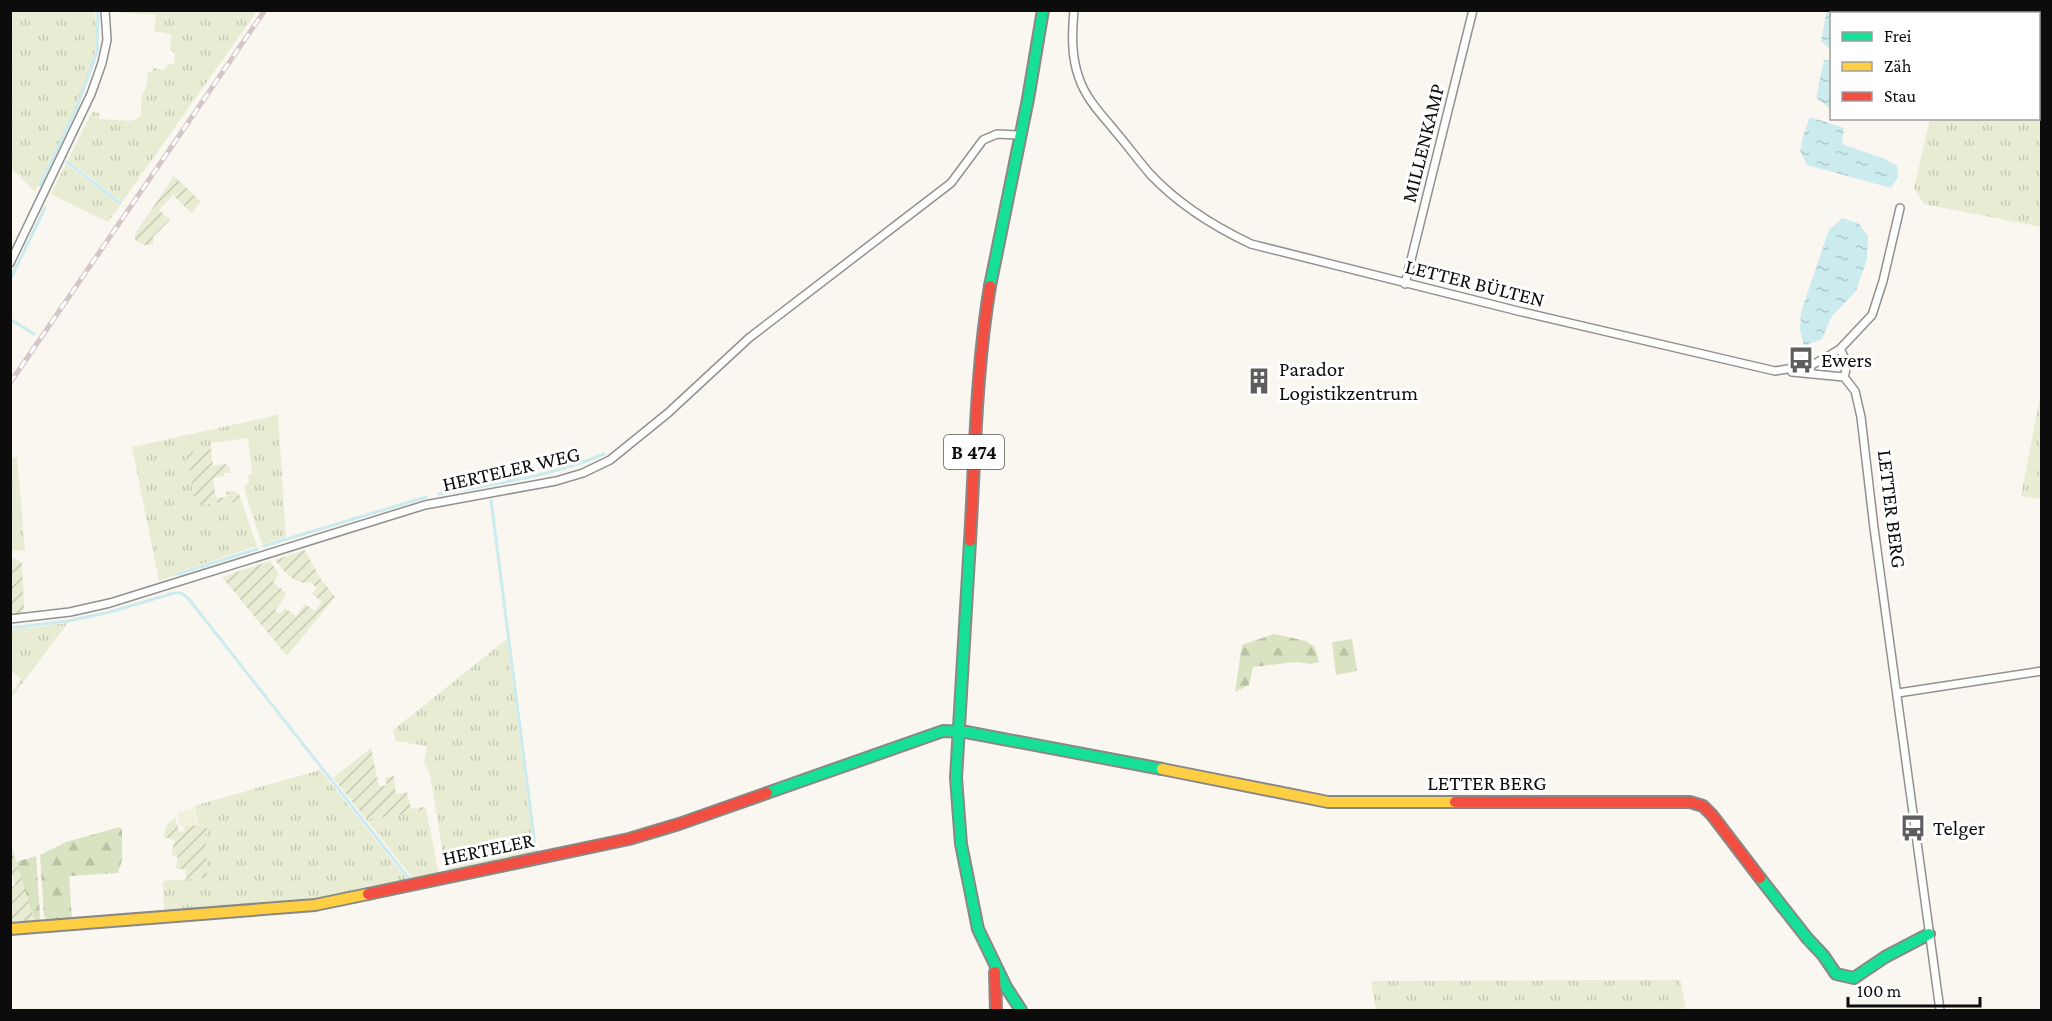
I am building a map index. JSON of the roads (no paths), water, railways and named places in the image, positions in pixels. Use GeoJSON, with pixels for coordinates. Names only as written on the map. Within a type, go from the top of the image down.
{"type":"FeatureCollection","features":[{"type":"Feature","properties":{"kind":"street"},"geometry":{"type":"LineString","coordinates":[[10,263],[91,94],[102,63],[106,40],[105,10]]}},
{"type":"Feature","properties":{"kind":"street","name":"B 474"},"geometry":{"type":"LineString","coordinates":[[1020,1011],[978,929],[962,853],[956,778],[983,338],[995,253],[1036,61],[1043,10]]}},
{"type":"Feature","properties":{"kind":"street","name":"LETTER BÜLTEN"},"geometry":{"type":"LineString","coordinates":[[1074,10],[1072,39],[1074,60],[1089,98],[1150,173],[1190,210],[1219,229],[1251,244],[1405,284],[1775,371],[1783,370],[1812,365],[1840,349],[1872,315],[1883,282],[1900,208]]}},
{"type":"Feature","properties":{"kind":"street","name":"MILLENKAMP"},"geometry":{"type":"LineString","coordinates":[[1405,284],[1473,10]]}},
{"type":"Feature","properties":{"kind":"street","name":"HERTELER WEG"},"geometry":{"type":"LineString","coordinates":[[10,619],[70,612],[110,603],[425,505],[556,481],[610,460],[668,413],[749,338],[951,183],[983,140],[997,134],[1020,135]]}},
{"type":"Feature","properties":{"kind":"street"},"geometry":{"type":"LineString","coordinates":[[1783,370],[1844,377],[1847,369],[1846,359],[1840,349]]}},
{"type":"Feature","properties":{"kind":"street","name":"LETTER BERG"},"geometry":{"type":"LineString","coordinates":[[1844,377],[1855,391],[1861,417],[1940,1011]]}},
{"type":"Feature","properties":{"kind":"street"},"geometry":{"type":"LineString","coordinates":[[1898,693],[2042,671]]}},
{"type":"Feature","properties":{"kind":"street","name":"HERTELER"},"geometry":{"type":"LineString","coordinates":[[10,929],[315,904],[423,882],[629,839],[679,824],[930,734],[943,731],[958,732]]}},
{"type":"Feature","properties":{"kind":"street","name":"LETTER BERG"},"geometry":{"type":"LineString","coordinates":[[958,732],[1057,748],[1328,802],[1690,802],[1702,806],[1712,815],[1836,974],[1854,978],[1885,957],[1929,934]]}},
{"type":"Feature","properties":{"kind":"street"},"geometry":{"type":"LineString","coordinates":[[994,962],[996,1011]]}},
{"type":"Feature","properties":{"kind":"water"},"geometry":{"type":"Polygon","coordinates":[[[1827,10],[1859,11],[1830,12],[1830,49],[1821,41],[1827,10]]]}},
{"type":"Feature","properties":{"kind":"water"},"geometry":{"type":"Polygon","coordinates":[[[1824,60],[1830,60],[1830,108],[1816,98],[1824,60]]]}},
{"type":"Feature","properties":{"kind":"water"},"geometry":{"type":"Polygon","coordinates":[[[1810,117],[1844,128],[1842,144],[1885,159],[1897,166],[1898,177],[1891,188],[1807,165],[1800,151],[1810,117]]]}},
{"type":"Feature","properties":{"kind":"water"},"geometry":{"type":"Polygon","coordinates":[[[1842,218],[1858,223],[1868,236],[1867,259],[1856,291],[1832,316],[1822,339],[1804,346],[1800,329],[1801,312],[1829,230],[1842,218]]]}},
{"type":"Feature","properties":{"kind":"waterway"},"geometry":{"type":"LineString","coordinates":[[40,185],[77,107],[97,52],[98,10]]}},
{"type":"Feature","properties":{"kind":"waterway"},"geometry":{"type":"LineString","coordinates":[[67,162],[120,203]]}},
{"type":"Feature","properties":{"kind":"waterway"},"geometry":{"type":"LineString","coordinates":[[10,280],[45,208]]}},
{"type":"Feature","properties":{"kind":"waterway"},"geometry":{"type":"LineString","coordinates":[[10,319],[34,334]]}},
{"type":"Feature","properties":{"kind":"waterway"},"geometry":{"type":"LineString","coordinates":[[439,494],[544,474],[604,454]]}},
{"type":"Feature","properties":{"kind":"waterway"},"geometry":{"type":"LineString","coordinates":[[264,546],[426,497]]}},
{"type":"Feature","properties":{"kind":"waterway"},"geometry":{"type":"LineString","coordinates":[[491,500],[536,853]]}},
{"type":"Feature","properties":{"kind":"waterway"},"geometry":{"type":"LineString","coordinates":[[178,574],[257,549]]}},
{"type":"Feature","properties":{"kind":"waterway"},"geometry":{"type":"LineString","coordinates":[[10,628],[68,621],[181,593],[188,598],[410,880]]}},
{"type":"Feature","properties":{"kind":"waterway"},"geometry":{"type":"LineString","coordinates":[[422,888],[498,872]]}},
{"type":"Feature","properties":{"kind":"railway"},"geometry":{"type":"LineString","coordinates":[[10,383],[265,10]]}},
{"type":"Feature","properties":{"kind":"place","name":"Ewers"},"geometry":{"type":"Point","coordinates":[1801,360]}},
{"type":"Feature","properties":{"kind":"place","name":"Parador Logistikzentrum"},"geometry":{"type":"Point","coordinates":[1259,381]}},
{"type":"Feature","properties":{"kind":"place","name":"Telger"},"geometry":{"type":"Point","coordinates":[1913,828]}}]}
